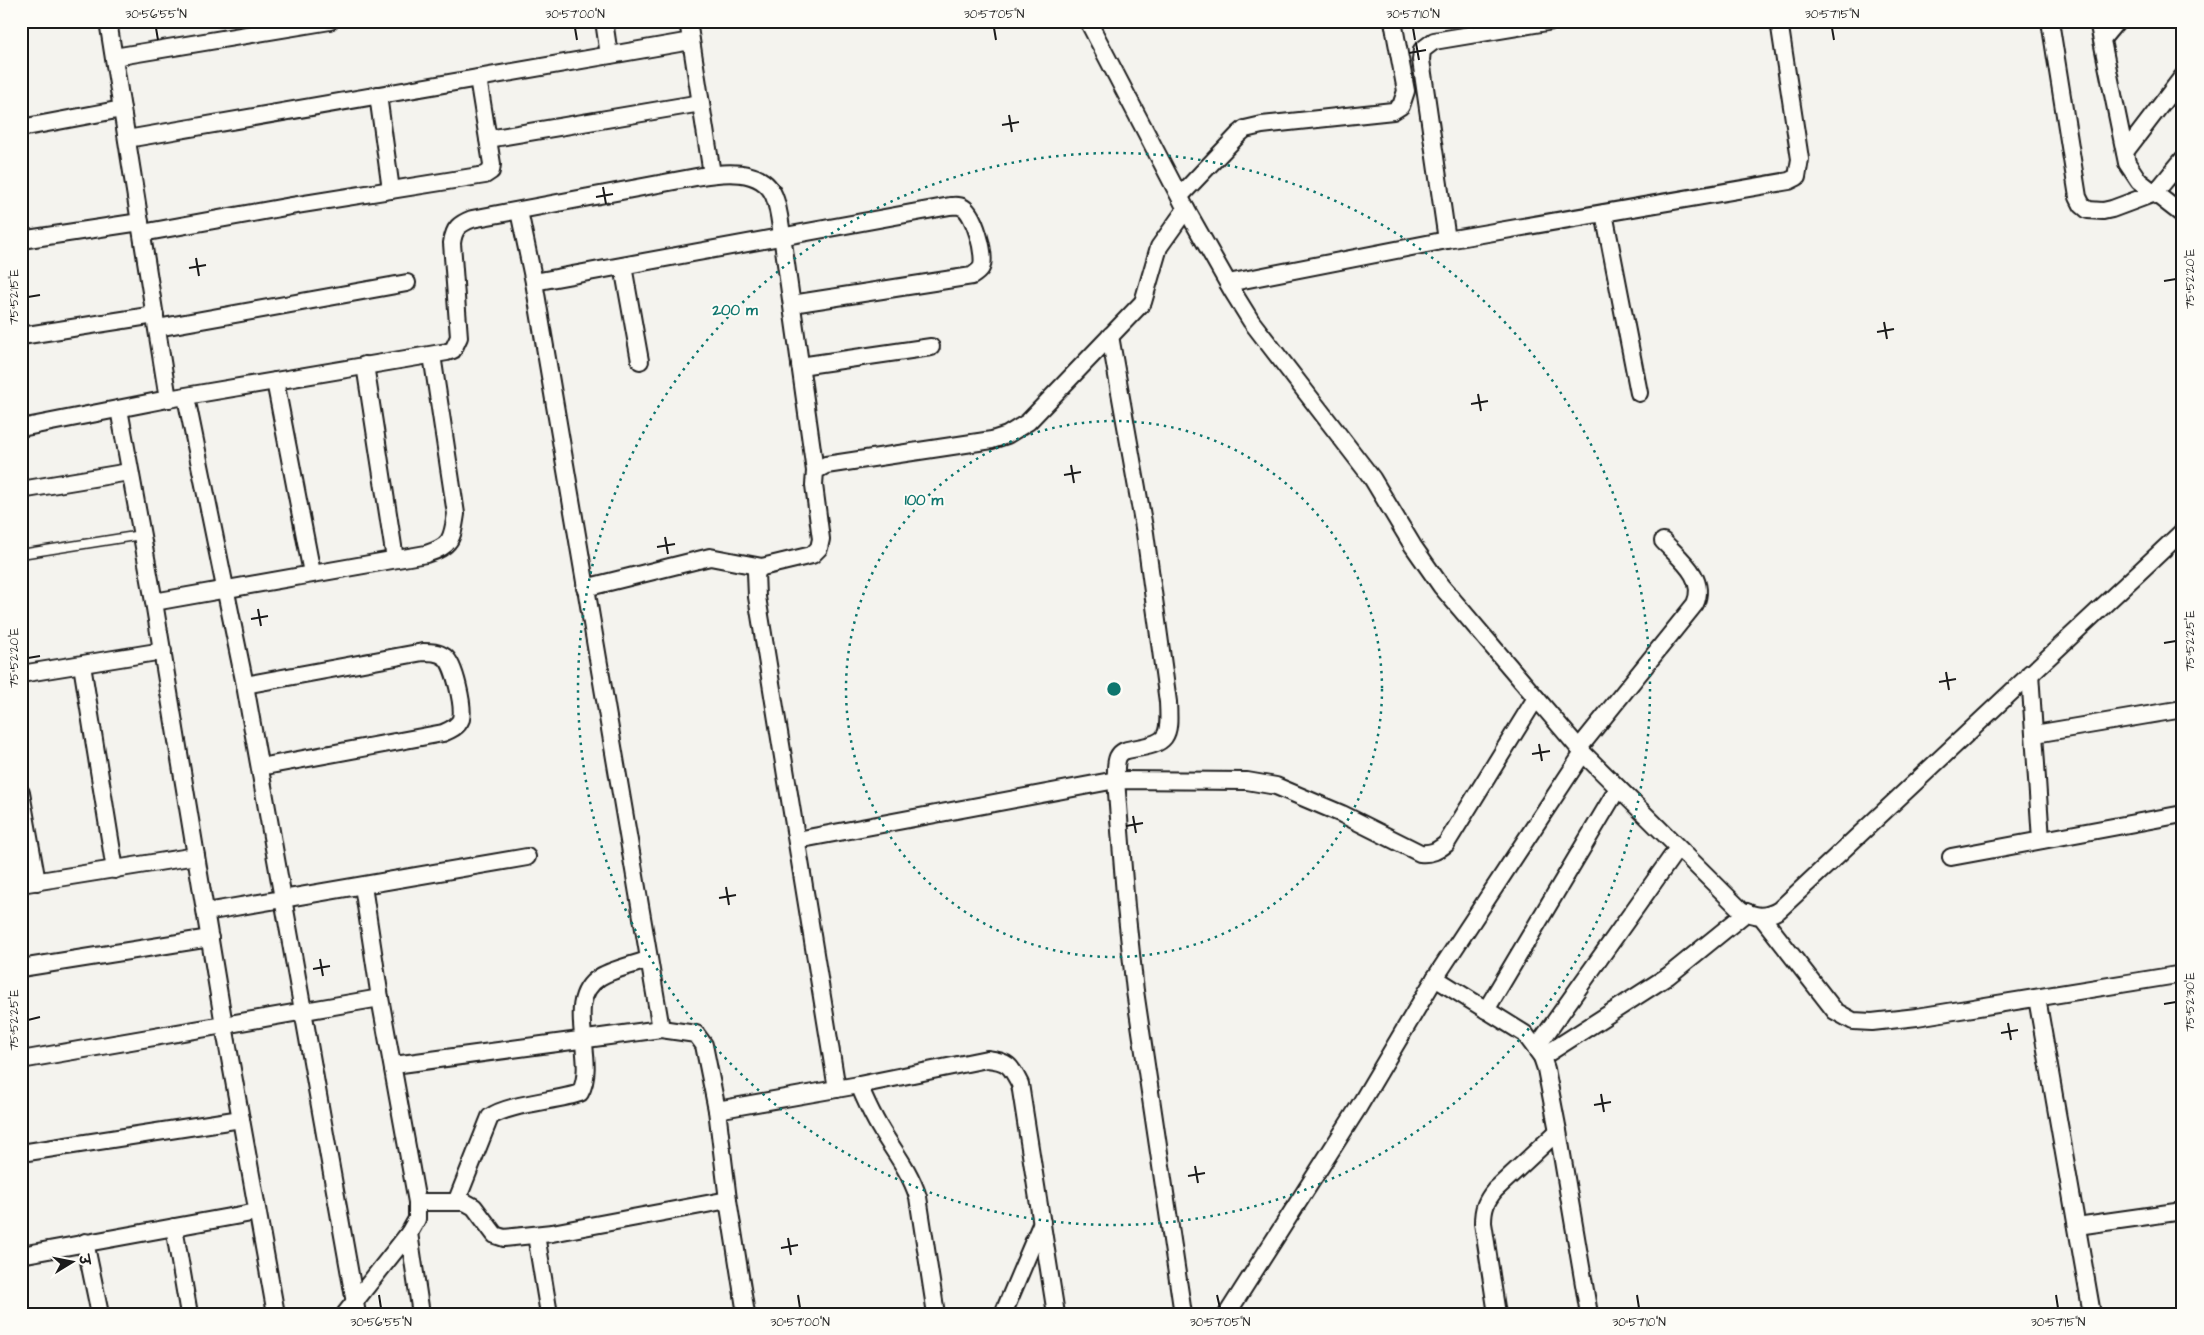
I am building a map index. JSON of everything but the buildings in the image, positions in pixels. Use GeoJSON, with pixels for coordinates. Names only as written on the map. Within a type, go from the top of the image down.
{"type":"FeatureCollection","features":[{"type":"Feature","properties":{"kind":"street"},"geometry":{"type":"LineString","coordinates":[[108,21],[168,399]]}},
{"type":"Feature","properties":{"kind":"street"},"geometry":{"type":"LineString","coordinates":[[114,57],[330,21]]}},
{"type":"Feature","properties":{"kind":"street"},"geometry":{"type":"LineString","coordinates":[[604,21],[609,55]]}},
{"type":"Feature","properties":{"kind":"street"},"geometry":{"type":"LineString","coordinates":[[688,21],[712,174]]}},
{"type":"Feature","properties":{"kind":"street"},"geometry":{"type":"LineString","coordinates":[[1088,21],[1183,202],[1251,321],[1372,478],[1413,546],[1441,586],[1581,751],[1741,910],[1754,914],[1771,915],[1779,910],[2183,531]]}},
{"type":"Feature","properties":{"kind":"street"},"geometry":{"type":"LineString","coordinates":[[815,471],[826,465],[992,440],[1007,435],[1028,422],[1110,336],[1134,314],[1143,302],[1159,247],[1183,202],[1245,129],[1262,125],[1393,112],[1401,106],[1406,91],[1393,21]]}},
{"type":"Feature","properties":{"kind":"street"},"geometry":{"type":"LineString","coordinates":[[1447,240],[1421,60],[1422,50],[1434,41],[1553,21]]}},
{"type":"Feature","properties":{"kind":"street"},"geometry":{"type":"LineString","coordinates":[[1228,283],[1447,240],[1789,181],[1797,176],[1800,159],[1779,21]]}},
{"type":"Feature","properties":{"kind":"street"},"geometry":{"type":"LineString","coordinates":[[2050,21],[2078,197],[2082,205],[2093,211],[2103,211],[2155,193],[2183,159]]}},
{"type":"Feature","properties":{"kind":"street"},"geometry":{"type":"LineString","coordinates":[[2098,21],[2127,163],[2139,181],[2183,215]]}},
{"type":"Feature","properties":{"kind":"street"},"geometry":{"type":"LineString","coordinates":[[2102,39],[2116,21]]}},
{"type":"Feature","properties":{"kind":"street"},"geometry":{"type":"LineString","coordinates":[[127,138],[690,41]]}},
{"type":"Feature","properties":{"kind":"street"},"geometry":{"type":"LineString","coordinates":[[2125,152],[2183,76]]}},
{"type":"Feature","properties":{"kind":"street"},"geometry":{"type":"LineString","coordinates":[[21,240],[141,228],[485,175],[491,171],[492,164],[478,78]]}},
{"type":"Feature","properties":{"kind":"street"},"geometry":{"type":"LineString","coordinates":[[378,95],[391,190]]}},
{"type":"Feature","properties":{"kind":"street"},"geometry":{"type":"LineString","coordinates":[[488,139],[701,103]]}},
{"type":"Feature","properties":{"kind":"street"},"geometry":{"type":"LineString","coordinates":[[21,128],[122,109]]}},
{"type":"Feature","properties":{"kind":"street"},"geometry":{"type":"LineString","coordinates":[[21,428],[168,399],[453,350],[459,337],[452,242],[454,232],[461,223],[472,219],[712,174],[753,176],[768,186],[775,197],[782,235],[815,471],[814,485],[820,539],[819,548],[812,555],[762,567],[710,557],[585,588]]}},
{"type":"Feature","properties":{"kind":"street"},"geometry":{"type":"LineString","coordinates":[[534,282],[782,235],[950,206],[961,206],[971,213],[982,249],[983,261],[980,270],[972,276],[792,304]]}},
{"type":"Feature","properties":{"kind":"street"},"geometry":{"type":"LineString","coordinates":[[519,211],[534,282],[661,1028]]}},
{"type":"Feature","properties":{"kind":"street"},"geometry":{"type":"LineString","coordinates":[[1604,213],[1639,393]]}},
{"type":"Feature","properties":{"kind":"street"},"geometry":{"type":"LineString","coordinates":[[623,266],[640,361]]}},
{"type":"Feature","properties":{"kind":"street"},"geometry":{"type":"LineString","coordinates":[[21,336],[156,322],[407,283]]}},
{"type":"Feature","properties":{"kind":"street"},"geometry":{"type":"LineString","coordinates":[[1110,336],[1145,533],[1168,702],[1169,722],[1163,740],[1157,745],[1126,750],[1121,753],[1116,763],[1116,780],[1126,908],[1135,991],[1183,1314]]}},
{"type":"Feature","properties":{"kind":"street"},"geometry":{"type":"LineString","coordinates":[[800,366],[931,348]]}},
{"type":"Feature","properties":{"kind":"street"},"geometry":{"type":"LineString","coordinates":[[154,602],[426,554],[442,549],[453,536],[456,514],[432,354]]}},
{"type":"Feature","properties":{"kind":"street"},"geometry":{"type":"LineString","coordinates":[[365,365],[395,559]]}},
{"type":"Feature","properties":{"kind":"street"},"geometry":{"type":"LineString","coordinates":[[275,381],[312,574]]}},
{"type":"Feature","properties":{"kind":"street"},"geometry":{"type":"LineString","coordinates":[[186,397],[245,685],[356,1306]]}},
{"type":"Feature","properties":{"kind":"street"},"geometry":{"type":"LineString","coordinates":[[119,409],[154,602],[224,1025],[276,1314]]}},
{"type":"Feature","properties":{"kind":"street"},"geometry":{"type":"LineString","coordinates":[[21,490],[129,472]]}},
{"type":"Feature","properties":{"kind":"street"},"geometry":{"type":"LineString","coordinates":[[1227,1314],[1358,1108],[1435,978],[1581,751],[1695,604],[1700,590],[1695,576],[1663,541]]}},
{"type":"Feature","properties":{"kind":"street"},"geometry":{"type":"LineString","coordinates":[[762,567],[756,572],[755,583],[837,1088]]}},
{"type":"Feature","properties":{"kind":"street"},"geometry":{"type":"LineString","coordinates":[[21,674],[162,651]]}},
{"type":"Feature","properties":{"kind":"street"},"geometry":{"type":"LineString","coordinates":[[245,685],[423,652],[436,652],[446,658],[454,670],[461,708],[460,720],[454,728],[443,733],[260,767]]}},
{"type":"Feature","properties":{"kind":"street"},"geometry":{"type":"LineString","coordinates":[[82,665],[115,870]]}},
{"type":"Feature","properties":{"kind":"street"},"geometry":{"type":"LineString","coordinates":[[2030,673],[2042,840]]}},
{"type":"Feature","properties":{"kind":"street"},"geometry":{"type":"LineString","coordinates":[[797,840],[1116,780],[1247,781],[1276,786],[1342,814],[1420,853],[1430,854],[1446,844],[1536,698]]}},
{"type":"Feature","properties":{"kind":"street"},"geometry":{"type":"LineString","coordinates":[[2035,734],[2183,709]]}},
{"type":"Feature","properties":{"kind":"street"},"geometry":{"type":"LineString","coordinates":[[1486,1010],[1618,788]]}},
{"type":"Feature","properties":{"kind":"street"},"geometry":{"type":"LineString","coordinates":[[21,793],[29,883],[196,856]]}},
{"type":"Feature","properties":{"kind":"street"},"geometry":{"type":"LineString","coordinates":[[1951,857],[2183,814]]}},
{"type":"Feature","properties":{"kind":"street"},"geometry":{"type":"LineString","coordinates":[[1539,1053],[1678,848]]}},
{"type":"Feature","properties":{"kind":"street"},"geometry":{"type":"LineString","coordinates":[[206,912],[527,857]]}},
{"type":"Feature","properties":{"kind":"street"},"geometry":{"type":"LineString","coordinates":[[345,1314],[356,1306],[417,1219],[417,1202],[394,1065],[380,998],[363,886]]}},
{"type":"Feature","properties":{"kind":"street"},"geometry":{"type":"LineString","coordinates":[[1754,914],[1835,1011],[1853,1021],[1872,1022],[1917,1017],[2183,974]]}},
{"type":"Feature","properties":{"kind":"street"},"geometry":{"type":"LineString","coordinates":[[1539,1053],[1668,976],[1754,914]]}},
{"type":"Feature","properties":{"kind":"street"},"geometry":{"type":"LineString","coordinates":[[21,968],[210,938]]}},
{"type":"Feature","properties":{"kind":"street"},"geometry":{"type":"LineString","coordinates":[[457,1200],[490,1117],[502,1110],[565,1098],[580,1093],[585,1085],[582,1003],[592,982],[602,976],[648,960]]}},
{"type":"Feature","properties":{"kind":"street"},"geometry":{"type":"LineString","coordinates":[[1435,978],[1524,1034],[1539,1053],[1558,1131],[1590,1314]]}},
{"type":"Feature","properties":{"kind":"street"},"geometry":{"type":"LineString","coordinates":[[21,1060],[380,998]]}},
{"type":"Feature","properties":{"kind":"street"},"geometry":{"type":"LineString","coordinates":[[2037,998],[2092,1314]]}},
{"type":"Feature","properties":{"kind":"street"},"geometry":{"type":"LineString","coordinates":[[394,1065],[661,1028],[696,1034],[704,1045],[717,1110],[728,1200],[746,1314]]}},
{"type":"Feature","properties":{"kind":"street"},"geometry":{"type":"LineString","coordinates":[[717,1110],[859,1085],[986,1059],[999,1060],[1011,1067],[1020,1084],[1056,1314]]}},
{"type":"Feature","properties":{"kind":"street"},"geometry":{"type":"LineString","coordinates":[[859,1085],[876,1120],[906,1167],[913,1182],[918,1197],[936,1314]]}},
{"type":"Feature","properties":{"kind":"street"},"geometry":{"type":"LineString","coordinates":[[21,1153],[241,1119]]}},
{"type":"Feature","properties":{"kind":"street"},"geometry":{"type":"LineString","coordinates":[[1498,1314],[1483,1222],[1483,1209],[1495,1190],[1558,1131]]}},
{"type":"Feature","properties":{"kind":"street"},"geometry":{"type":"LineString","coordinates":[[417,1202],[457,1200],[466,1202],[474,1207],[495,1235],[504,1238],[536,1235],[728,1200]]}},
{"type":"Feature","properties":{"kind":"street"},"geometry":{"type":"LineString","coordinates":[[2077,1226],[2183,1211]]}},
{"type":"Feature","properties":{"kind":"street"},"geometry":{"type":"LineString","coordinates":[[21,1255],[257,1212]]}},
{"type":"Feature","properties":{"kind":"street"},"geometry":{"type":"LineString","coordinates":[[1003,1314],[1042,1222]]}},
{"type":"Feature","properties":{"kind":"street"},"geometry":{"type":"LineString","coordinates":[[174,1227],[189,1314]]}},
{"type":"Feature","properties":{"kind":"street"},"geometry":{"type":"LineString","coordinates":[[409,1233],[421,1314]]}},
{"type":"Feature","properties":{"kind":"street"},"geometry":{"type":"LineString","coordinates":[[536,1235],[549,1314]]}},
{"type":"Feature","properties":{"kind":"street"},"geometry":{"type":"LineString","coordinates":[[85,1242],[100,1314]]}},
{"type":"Feature","properties":{"kind":"lane"},"geometry":{"type":"LineString","coordinates":[[21,554],[141,535]]}}]}
